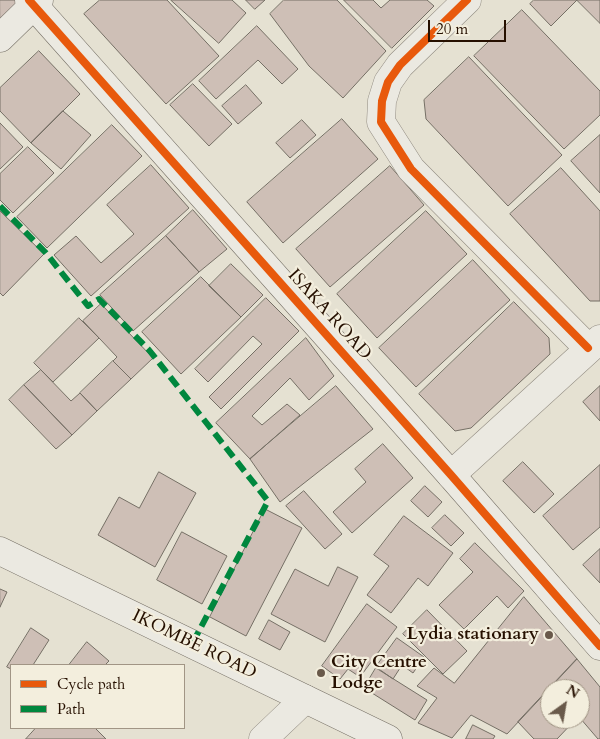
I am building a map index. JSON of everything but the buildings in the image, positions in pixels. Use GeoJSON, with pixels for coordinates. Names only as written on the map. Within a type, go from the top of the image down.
{"type":"FeatureCollection","features":[{"type":"Feature","properties":{"kind":"street"},"geometry":{"type":"LineString","coordinates":[[451,475],[594,344],[411,169],[381,122],[382,102],[388,82],[400,65],[467,0]]}},
{"type":"Feature","properties":{"kind":"street"},"geometry":{"type":"LineString","coordinates":[[0,38],[34,2]]}},
{"type":"Feature","properties":{"kind":"street","name":"ISAKA ROAD"},"geometry":{"type":"LineString","coordinates":[[34,2],[600,646]]}},
{"type":"Feature","properties":{"kind":"street","name":"IKOMBE ROAD"},"geometry":{"type":"LineString","coordinates":[[0,550],[388,739]]}},
{"type":"Feature","properties":{"kind":"street"},"geometry":{"type":"LineString","coordinates":[[263,739],[305,699]]}},
{"type":"Feature","properties":{"kind":"marked path"},"geometry":{"type":"LineString","coordinates":[[0,206],[46,253],[88,306],[99,299],[149,350],[268,501],[192,644]]}},
{"type":"Feature","properties":{"kind":"cycle path"},"geometry":{"type":"LineString","coordinates":[[29,0],[451,475],[600,646]]}},
{"type":"Feature","properties":{"kind":"cycle path"},"geometry":{"type":"LineString","coordinates":[[467,0],[400,65],[388,82],[382,101],[381,122],[411,169],[588,348]]}},
{"type":"Feature","properties":{"kind":"place","name":"Lydia stationary"},"geometry":{"type":"Point","coordinates":[549,635]}},
{"type":"Feature","properties":{"kind":"place","name":"City Centre Lodge"},"geometry":{"type":"Point","coordinates":[321,673]}}]}
